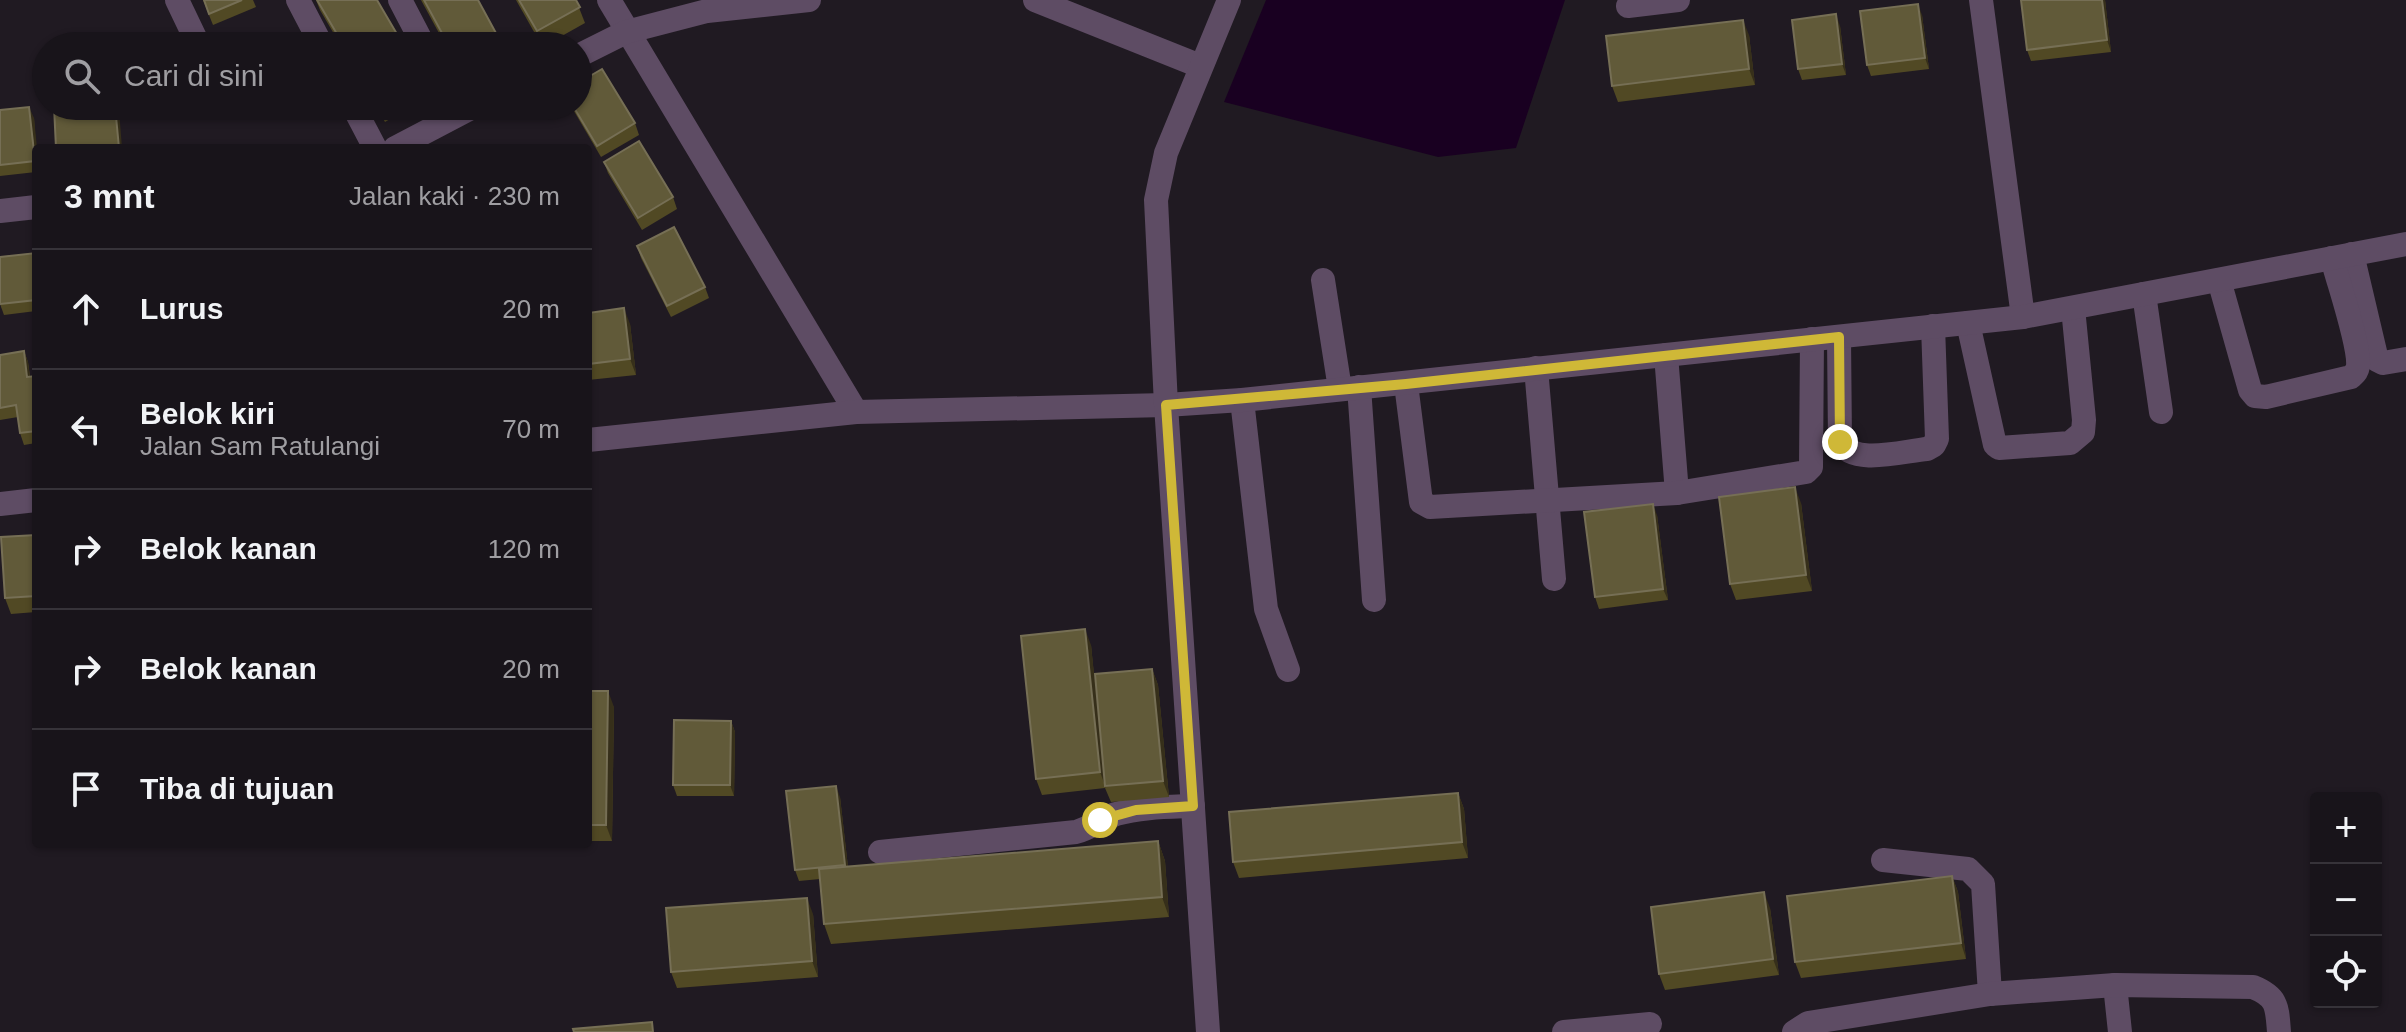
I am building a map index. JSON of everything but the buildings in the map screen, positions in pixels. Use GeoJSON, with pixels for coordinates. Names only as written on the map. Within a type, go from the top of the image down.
{"type":"FeatureCollection","features":[{"type":"Feature","properties":{"kind":"street"},"geometry":{"type":"LineString","coordinates":[[177,0],[192,32]]}},
{"type":"Feature","properties":{"kind":"street"},"geometry":{"type":"LineString","coordinates":[[298,0],[315,32]]}},
{"type":"Feature","properties":{"kind":"street"},"geometry":{"type":"LineString","coordinates":[[400,0],[417,32]]}},
{"type":"Feature","properties":{"kind":"street"},"geometry":{"type":"LineString","coordinates":[[609,0],[856,412]]}},
{"type":"Feature","properties":{"kind":"street"},"geometry":{"type":"LineString","coordinates":[[592,49],[626,32],[707,11],[809,0]]}},
{"type":"Feature","properties":{"kind":"street"},"geometry":{"type":"LineString","coordinates":[[1035,0],[1200,66]]}},
{"type":"Feature","properties":{"kind":"street"},"geometry":{"type":"LineString","coordinates":[[1208,1032],[1166,405],[1156,200],[1166,153],[1229,0]]}},
{"type":"Feature","properties":{"kind":"street"},"geometry":{"type":"LineString","coordinates":[[1628,6],[1678,0]]}},
{"type":"Feature","properties":{"kind":"street"},"geometry":{"type":"LineString","coordinates":[[1981,0],[2023,317]]}},
{"type":"Feature","properties":{"kind":"street"},"geometry":{"type":"LineString","coordinates":[[360,120],[373,144]]}},
{"type":"Feature","properties":{"kind":"street"},"geometry":{"type":"LineString","coordinates":[[402,144],[443,120]]}},
{"type":"Feature","properties":{"kind":"street"},"geometry":{"type":"LineString","coordinates":[[0,211],[32,207]]}},
{"type":"Feature","properties":{"kind":"street"},"geometry":{"type":"LineString","coordinates":[[592,440],[856,412],[1166,405],[1406,384],[2023,317],[2406,244]]}},
{"type":"Feature","properties":{"kind":"street"},"geometry":{"type":"LineString","coordinates":[[2219,280],[2250,390],[2255,396],[2266,397],[2351,377],[2356,372],[2358,367],[2342,256]]}},
{"type":"Feature","properties":{"kind":"street"},"geometry":{"type":"LineString","coordinates":[[2342,256],[2377,360],[2383,363],[2406,359]]}},
{"type":"Feature","properties":{"kind":"street"},"geometry":{"type":"LineString","coordinates":[[1323,280],[1349,388],[1374,600]]}},
{"type":"Feature","properties":{"kind":"street"},"geometry":{"type":"LineString","coordinates":[[2144,294],[2161,412]]}},
{"type":"Feature","properties":{"kind":"street"},"geometry":{"type":"LineString","coordinates":[[1968,323],[1995,445],[1999,448],[2070,443],[2083,432],[2084,420],[2073,308]]}},
{"type":"Feature","properties":{"kind":"street"},"geometry":{"type":"LineString","coordinates":[[1839,337],[1840,442],[1845,450],[1858,456],[1927,449],[1937,439],[1933,326]]}},
{"type":"Feature","properties":{"kind":"street"},"geometry":{"type":"LineString","coordinates":[[1406,384],[1421,502],[1439,508],[1677,493],[1806,472],[1811,467],[1812,339]]}},
{"type":"Feature","properties":{"kind":"street"},"geometry":{"type":"LineString","coordinates":[[1666,355],[1677,493]]}},
{"type":"Feature","properties":{"kind":"street"},"geometry":{"type":"LineString","coordinates":[[1536,368],[1554,579]]}},
{"type":"Feature","properties":{"kind":"street"},"geometry":{"type":"LineString","coordinates":[[1242,400],[1266,609],[1288,670]]}},
{"type":"Feature","properties":{"kind":"street"},"geometry":{"type":"LineString","coordinates":[[0,504],[32,500]]}},
{"type":"Feature","properties":{"kind":"street"},"geometry":{"type":"LineString","coordinates":[[880,852],[1076,832],[1121,813],[1193,806]]}},
{"type":"Feature","properties":{"kind":"street"},"geometry":{"type":"LineString","coordinates":[[1883,860],[1968,869],[1983,884],[1990,994]]}},
{"type":"Feature","properties":{"kind":"street"},"geometry":{"type":"LineString","coordinates":[[2115,985],[2120,1032]]}},
{"type":"Feature","properties":{"kind":"street"},"geometry":{"type":"LineString","coordinates":[[1794,1032],[1808,1023],[1990,994],[2115,985],[2253,987],[2269,993],[2277,1006],[2279,1032]]}},
{"type":"Feature","properties":{"kind":"street"},"geometry":{"type":"LineString","coordinates":[[1564,1032],[1650,1024]]}},
{"type":"Feature","properties":{"kind":"shaded area"},"geometry":{"type":"Polygon","coordinates":[[[1266,0],[1565,0],[1516,148],[1438,157],[1224,102],[1266,0]]]}},
{"type":"Feature","properties":{"kind":"route"},"geometry":{"type":"LineString","coordinates":[[1100,820],[1136,810],[1193,806],[1166,405],[1406,384],[1839,337],[1840,442]]}}]}
